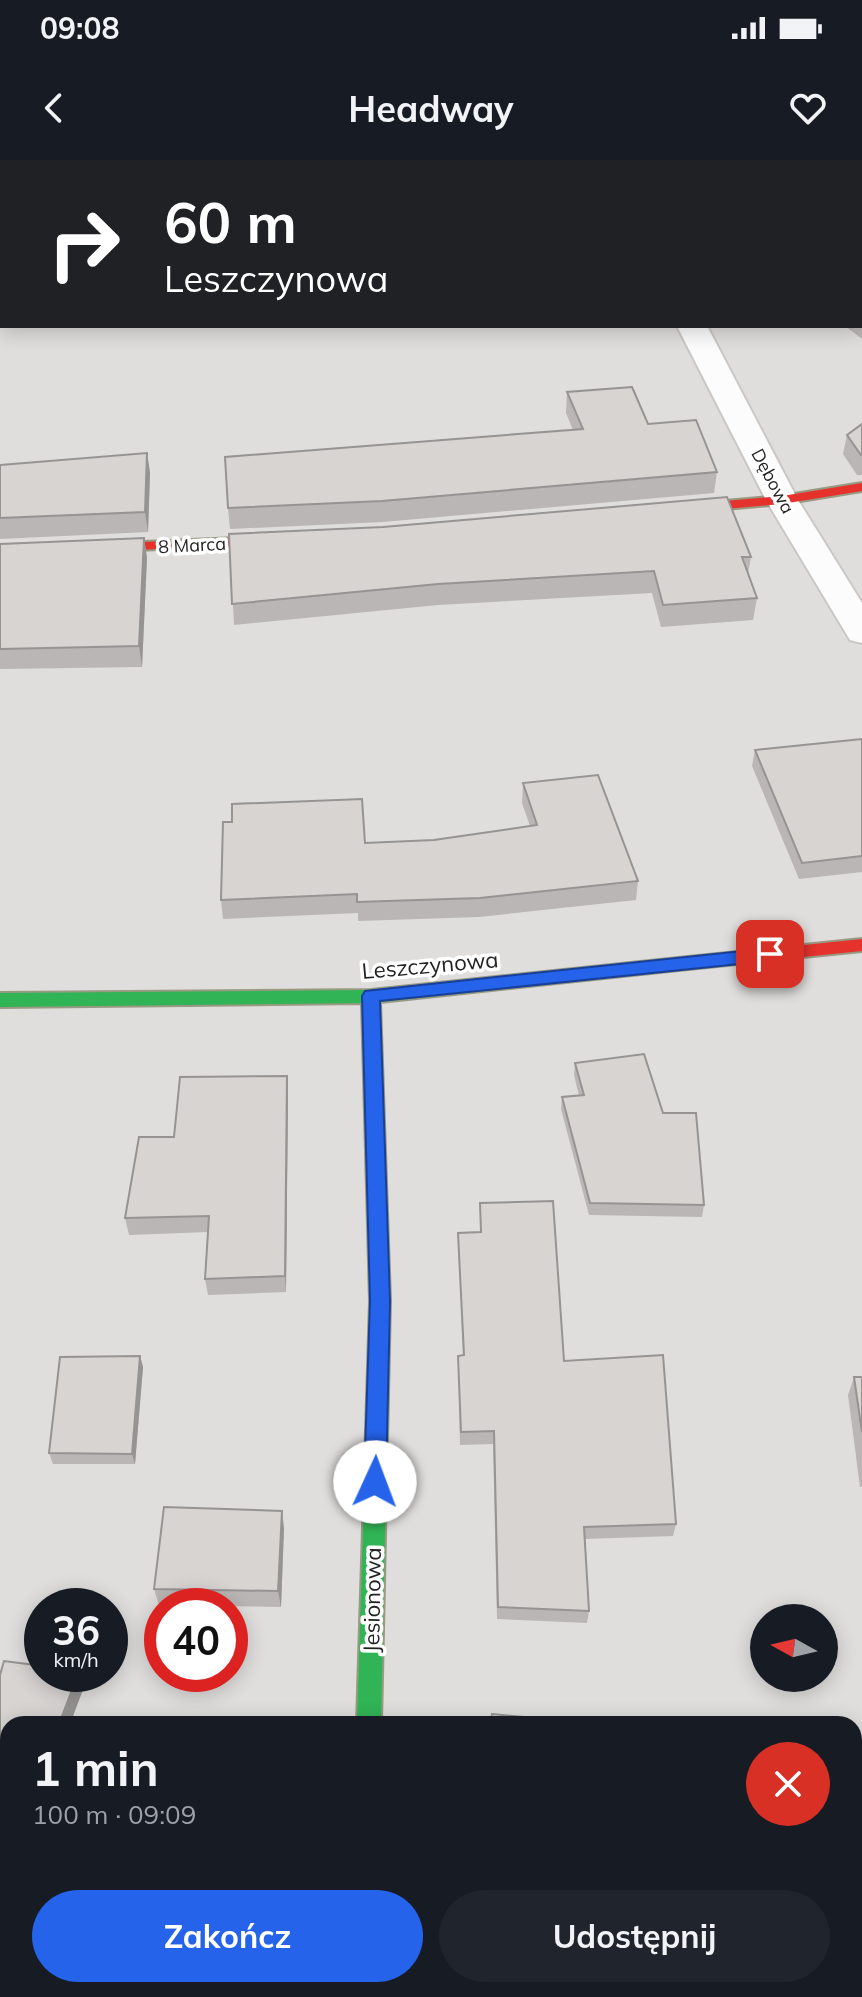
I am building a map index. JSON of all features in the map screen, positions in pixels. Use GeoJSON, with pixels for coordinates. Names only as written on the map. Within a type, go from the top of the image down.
{"type":"FeatureCollection","features":[{"type":"Feature","properties":{"kind":"street","name":"Dębowa"},"geometry":{"type":"LineString","coordinates":[[693,328],[782,500],[862,632]]}},
{"type":"Feature","properties":{"kind":"street"},"geometry":{"type":"LineString","coordinates":[[644,512],[782,500],[862,487]]}},
{"type":"Feature","properties":{"kind":"street","name":"8 Marca"},"geometry":{"type":"LineString","coordinates":[[0,552],[307,539]]}},
{"type":"Feature","properties":{"kind":"street","name":"Leszczynowa"},"geometry":{"type":"LineString","coordinates":[[0,1000],[371,996],[862,945]]}},
{"type":"Feature","properties":{"kind":"street","name":"Jesionowa"},"geometry":{"type":"LineString","coordinates":[[369,1716],[380,1301],[371,996]]}},
{"type":"Feature","properties":{"kind":"shaded area"},"geometry":{"type":"Polygon","coordinates":[[[0,328],[862,328],[862,1716],[0,1716],[0,328]]]}},
{"type":"Feature","properties":{"kind":"building"},"geometry":{"type":"Polygon","coordinates":[[[632,387],[648,424],[696,420],[717,472],[382,501],[228,508],[225,457],[583,429],[567,392],[632,387]]]}},
{"type":"Feature","properties":{"kind":"building"},"geometry":{"type":"Polygon","coordinates":[[[862,424],[862,455],[861,455],[847,435],[862,424]]]}},
{"type":"Feature","properties":{"kind":"building"},"geometry":{"type":"Polygon","coordinates":[[[147,453],[145,512],[0,518],[0,465],[147,453]]]}},
{"type":"Feature","properties":{"kind":"building"},"geometry":{"type":"Polygon","coordinates":[[[727,497],[751,557],[742,557],[757,598],[663,605],[654,571],[438,584],[232,604],[229,534],[383,527],[727,497]]]}},
{"type":"Feature","properties":{"kind":"building"},"geometry":{"type":"Polygon","coordinates":[[[144,538],[139,646],[0,649],[0,544],[144,538]]]}},
{"type":"Feature","properties":{"kind":"building"},"geometry":{"type":"Polygon","coordinates":[[[862,739],[862,856],[802,863],[755,750],[862,739]]]}},
{"type":"Feature","properties":{"kind":"building"},"geometry":{"type":"Polygon","coordinates":[[[598,775],[638,881],[480,898],[357,902],[357,894],[221,900],[223,822],[232,822],[232,804],[362,799],[365,843],[434,840],[537,825],[523,783],[598,775]]]}},
{"type":"Feature","properties":{"kind":"building"},"geometry":{"type":"Polygon","coordinates":[[[644,1054],[663,1113],[696,1113],[704,1205],[590,1203],[562,1097],[584,1095],[575,1063],[644,1054]]]}},
{"type":"Feature","properties":{"kind":"building"},"geometry":{"type":"Polygon","coordinates":[[[287,1076],[285,1276],[205,1279],[209,1216],[125,1218],[139,1137],[174,1137],[180,1077],[287,1076]]]}},
{"type":"Feature","properties":{"kind":"building"},"geometry":{"type":"Polygon","coordinates":[[[553,1201],[564,1361],[663,1355],[676,1524],[584,1527],[589,1611],[498,1607],[494,1431],[461,1432],[458,1356],[464,1355],[458,1233],[481,1232],[480,1203],[553,1201]]]}},
{"type":"Feature","properties":{"kind":"building"},"geometry":{"type":"Polygon","coordinates":[[[140,1356],[132,1454],[49,1453],[60,1357],[140,1356]]]}},
{"type":"Feature","properties":{"kind":"building"},"geometry":{"type":"Polygon","coordinates":[[[854,1377],[862,1377],[862,1432],[854,1377]]]}},
{"type":"Feature","properties":{"kind":"building"},"geometry":{"type":"Polygon","coordinates":[[[164,1507],[282,1511],[278,1591],[154,1588],[164,1507]]]}},
{"type":"Feature","properties":{"kind":"building"},"geometry":{"type":"Polygon","coordinates":[[[4,1661],[24,1664],[24,1692],[71,1692],[62,1716],[0,1716],[0,1675],[4,1661]]]}},
{"type":"Feature","properties":{"kind":"traffic: fast"},"geometry":{"type":"LineString","coordinates":[[0,1000],[371,996],[688,963]]}},
{"type":"Feature","properties":{"kind":"traffic: fast"},"geometry":{"type":"LineString","coordinates":[[369,1716],[380,1301],[371,996]]}},
{"type":"Feature","properties":{"kind":"traffic: jam"},"geometry":{"type":"LineString","coordinates":[[669,510],[782,500],[862,487]]}},
{"type":"Feature","properties":{"kind":"traffic: jam"},"geometry":{"type":"LineString","coordinates":[[0,552],[289,540]]}},
{"type":"Feature","properties":{"kind":"traffic: jam"},"geometry":{"type":"LineString","coordinates":[[688,963],[862,945]]}},
{"type":"Feature","properties":{"kind":"route"},"geometry":{"type":"LineString","coordinates":[[375,1482],[380,1301],[371,996],[770,954]]}}]}
